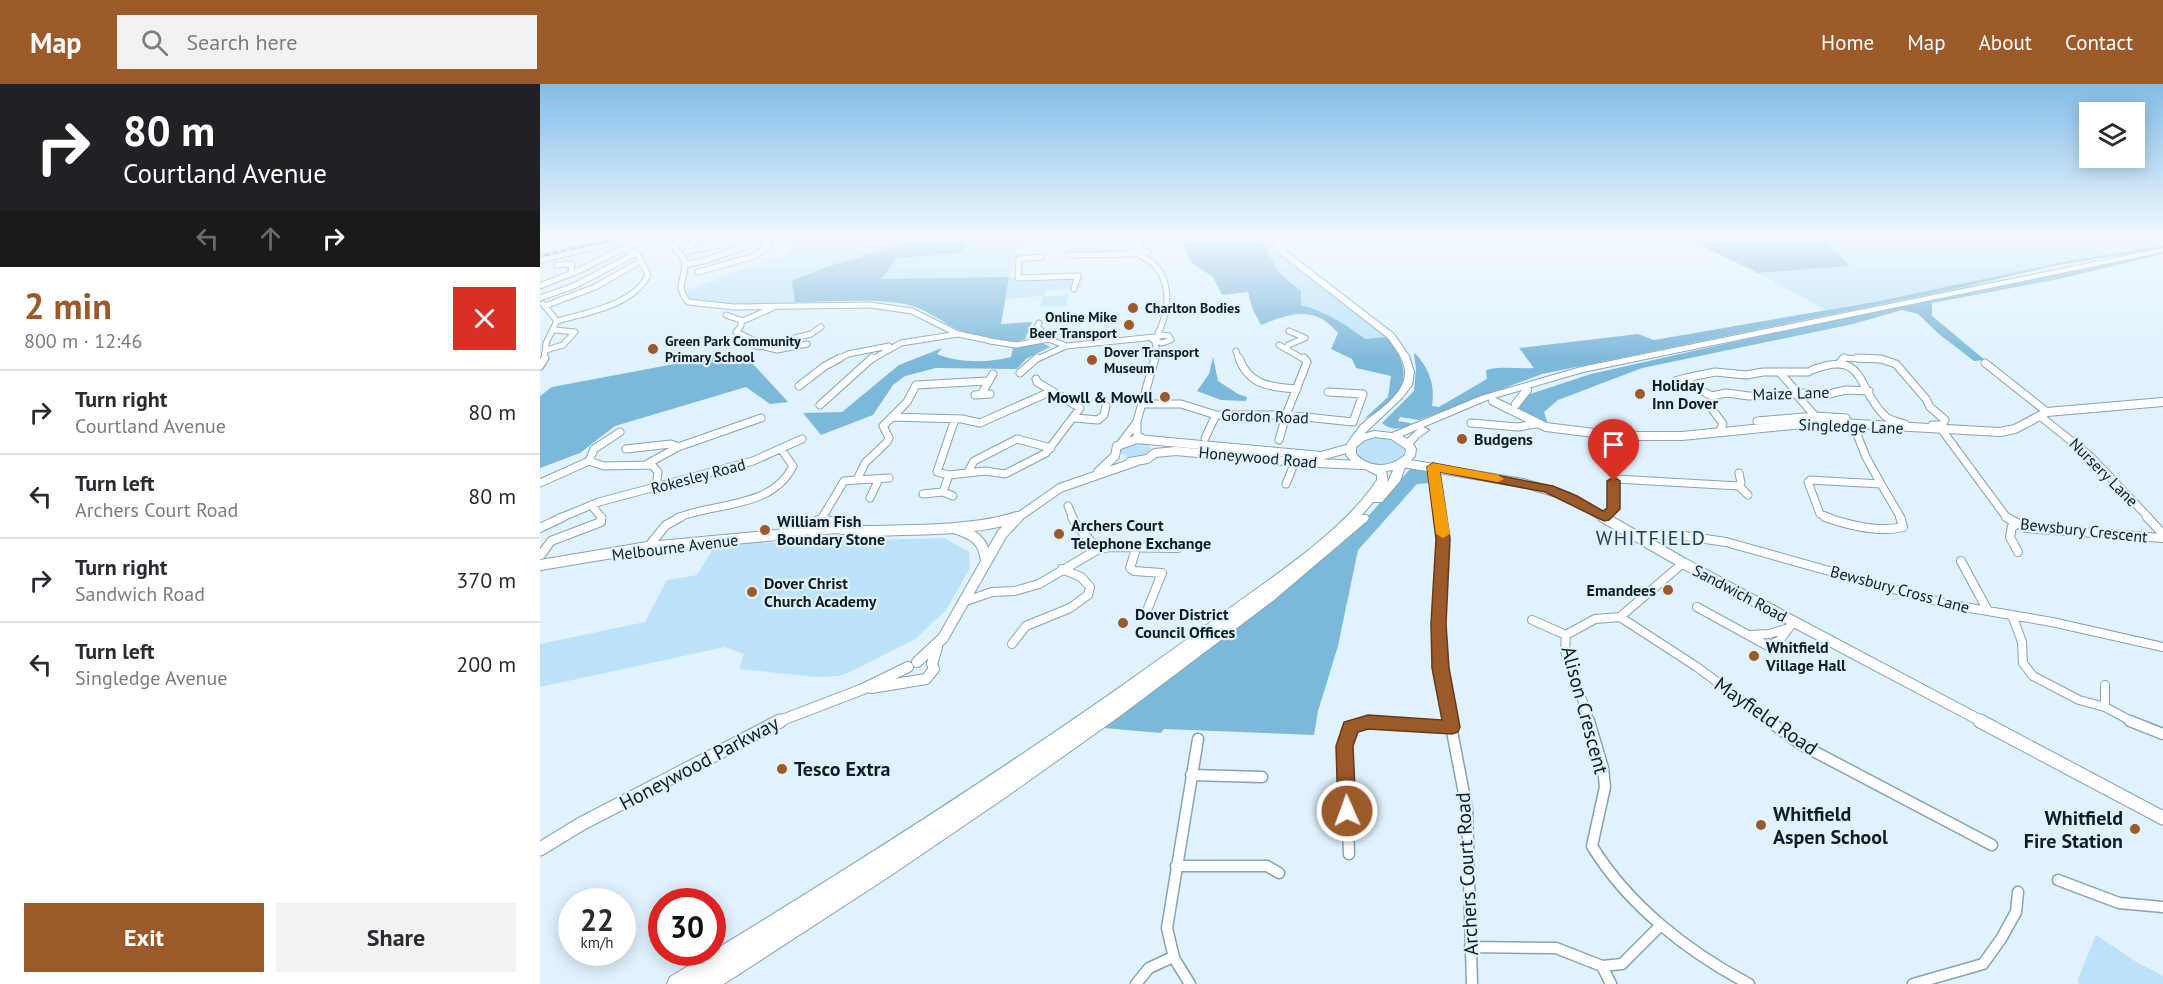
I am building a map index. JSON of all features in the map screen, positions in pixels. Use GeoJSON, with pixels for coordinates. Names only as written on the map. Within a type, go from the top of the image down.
{"type":"FeatureCollection","features":[{"type":"Feature","properties":{"kind":"main road"},"geometry":{"type":"LineString","coordinates":[[1317,278],[1391,336],[1405,354],[1409,372],[1400,397],[1361,429],[1351,446],[1352,457],[1362,465],[1389,468],[1402,463]]}},
{"type":"Feature","properties":{"kind":"main road"},"geometry":{"type":"LineString","coordinates":[[1351,446],[1365,436],[1388,435],[1581,370],[2020,278]]}},
{"type":"Feature","properties":{"kind":"main road"},"geometry":{"type":"LineString","coordinates":[[706,984],[971,813],[1108,717],[1303,571],[1363,518],[1402,463],[1410,456],[1409,447],[1414,436],[1494,399],[1673,351]]}},
{"type":"Feature","properties":{"kind":"main road"},"geometry":{"type":"LineString","coordinates":[[1377,416],[1373,420],[1372,427],[1409,447]]}},
{"type":"Feature","properties":{"kind":"main road"},"geometry":{"type":"LineString","coordinates":[[1374,468],[1381,472],[1387,483]]}},
{"type":"Feature","properties":{"kind":"main road"},"geometry":{"type":"LineString","coordinates":[[677,984],[855,874],[980,793],[1091,716],[1294,565],[1354,515],[1387,483]]}},
{"type":"Feature","properties":{"kind":"street"},"geometry":{"type":"LineString","coordinates":[[540,285],[559,278]]}},
{"type":"Feature","properties":{"kind":"street"},"geometry":{"type":"LineString","coordinates":[[541,302],[590,278]]}},
{"type":"Feature","properties":{"kind":"street"},"geometry":{"type":"LineString","coordinates":[[541,302],[595,287],[611,278]]}},
{"type":"Feature","properties":{"kind":"street"},"geometry":{"type":"LineString","coordinates":[[557,321],[595,309],[638,290],[648,278]]}},
{"type":"Feature","properties":{"kind":"street"},"geometry":{"type":"LineString","coordinates":[[680,278],[681,292],[688,302],[710,306],[870,305],[912,311],[958,334],[989,340],[1021,345],[1035,339],[1052,339]]}},
{"type":"Feature","properties":{"kind":"street"},"geometry":{"type":"LineString","coordinates":[[1074,289],[1077,278]]}},
{"type":"Feature","properties":{"kind":"street"},"geometry":{"type":"LineString","coordinates":[[1157,353],[1155,339],[1163,326],[1167,288],[1163,278]]}},
{"type":"Feature","properties":{"kind":"street"},"geometry":{"type":"LineString","coordinates":[[541,302],[557,321]]}},
{"type":"Feature","properties":{"kind":"street"},"geometry":{"type":"LineString","coordinates":[[726,315],[741,321],[775,306]]}},
{"type":"Feature","properties":{"kind":"street"},"geometry":{"type":"LineString","coordinates":[[540,366],[546,360],[546,342],[555,330],[557,321]]}},
{"type":"Feature","properties":{"kind":"street"},"geometry":{"type":"LineString","coordinates":[[741,321],[740,328],[735,332],[753,340],[755,346],[805,336],[821,327]]}},
{"type":"Feature","properties":{"kind":"street"},"geometry":{"type":"LineString","coordinates":[[1039,323],[1037,327],[1052,339],[1066,346]]}},
{"type":"Feature","properties":{"kind":"street"},"geometry":{"type":"LineString","coordinates":[[1163,326],[1168,339]]}},
{"type":"Feature","properties":{"kind":"street"},"geometry":{"type":"LineString","coordinates":[[925,338],[942,332],[944,327]]}},
{"type":"Feature","properties":{"kind":"street"},"geometry":{"type":"LineString","coordinates":[[546,350],[564,345],[572,339],[575,332],[555,330]]}},
{"type":"Feature","properties":{"kind":"street"},"geometry":{"type":"LineString","coordinates":[[1287,348],[1288,345],[1305,338],[1289,331]]}},
{"type":"Feature","properties":{"kind":"street"},"geometry":{"type":"LineString","coordinates":[[799,386],[825,366],[848,354],[925,338],[958,334]]}},
{"type":"Feature","properties":{"kind":"street"},"geometry":{"type":"LineString","coordinates":[[1020,373],[1048,353],[1066,346],[1096,340],[1168,339]]}},
{"type":"Feature","properties":{"kind":"street"},"geometry":{"type":"LineString","coordinates":[[1155,453],[1156,447],[1137,435],[1137,422],[1157,353],[1168,339]]}},
{"type":"Feature","properties":{"kind":"street"},"geometry":{"type":"LineString","coordinates":[[820,405],[875,356],[901,343]]}},
{"type":"Feature","properties":{"kind":"street"},"geometry":{"type":"LineString","coordinates":[[764,346],[777,350],[807,344]]}},
{"type":"Feature","properties":{"kind":"street"},"geometry":{"type":"LineString","coordinates":[[1279,345],[1304,358],[1307,362],[1286,415],[1279,440]]}},
{"type":"Feature","properties":{"kind":"street"},"geometry":{"type":"LineString","coordinates":[[1236,351],[1243,371],[1249,378],[1269,387],[1297,389]]}},
{"type":"Feature","properties":{"kind":"street"},"geometry":{"type":"LineString","coordinates":[[862,352],[875,356]]}},
{"type":"Feature","properties":{"kind":"street"},"geometry":{"type":"LineString","coordinates":[[1676,381],[1715,372],[1746,375],[1810,371],[1829,362],[1840,362],[1861,376],[1882,414],[1889,420],[1905,424],[1938,425],[1946,422],[1896,364],[1881,359],[1852,357],[1841,359],[1840,362]]}},
{"type":"Feature","properties":{"kind":"street","name":"Nursery Lane"},"geometry":{"type":"LineString","coordinates":[[1984,363],[2044,414],[2120,485],[2163,536]]}},
{"type":"Feature","properties":{"kind":"street"},"geometry":{"type":"LineString","coordinates":[[1027,366],[1037,367]]}},
{"type":"Feature","properties":{"kind":"street"},"geometry":{"type":"LineString","coordinates":[[1779,372],[1815,416]]}},
{"type":"Feature","properties":{"kind":"street"},"geometry":{"type":"LineString","coordinates":[[990,394],[978,394],[993,374]]}},
{"type":"Feature","properties":{"kind":"street"},"geometry":{"type":"LineString","coordinates":[[1686,378],[1694,387],[1712,396],[1713,409],[1723,424],[1720,430]]}},
{"type":"Feature","properties":{"kind":"street"},"geometry":{"type":"LineString","coordinates":[[955,419],[937,472],[949,475],[984,471],[1005,474],[1046,453],[1075,418],[1080,406],[1037,382],[1036,379]]}},
{"type":"Feature","properties":{"kind":"street"},"geometry":{"type":"LineString","coordinates":[[857,480],[865,463],[889,438],[883,426],[907,402],[916,386],[987,381]]}},
{"type":"Feature","properties":{"kind":"street"},"geometry":{"type":"LineString","coordinates":[[1516,407],[1527,390]]}},
{"type":"Feature","properties":{"kind":"street","name":"Maize Lane"},"geometry":{"type":"LineString","coordinates":[[1712,396],[1726,393],[1749,396],[1825,394],[1846,390],[1869,391]]}},
{"type":"Feature","properties":{"kind":"street"},"geometry":{"type":"LineString","coordinates":[[892,417],[955,419],[980,423],[1052,391]]}},
{"type":"Feature","properties":{"kind":"street","name":"Gordon Road"},"geometry":{"type":"LineString","coordinates":[[1143,404],[1181,404],[1216,415],[1286,415],[1353,422],[1363,394],[1328,392]]}},
{"type":"Feature","properties":{"kind":"street","name":"Singledge Lane"},"geometry":{"type":"LineString","coordinates":[[1494,399],[1516,407],[1536,424],[1554,429],[1645,436],[1681,436],[1793,423],[1850,421],[1942,430],[2006,431],[2044,414],[2163,402]]}},
{"type":"Feature","properties":{"kind":"street"},"geometry":{"type":"LineString","coordinates":[[1075,418],[1100,422],[1107,406]]}},
{"type":"Feature","properties":{"kind":"street"},"geometry":{"type":"LineString","coordinates":[[1205,438],[1216,415]]}},
{"type":"Feature","properties":{"kind":"street"},"geometry":{"type":"LineString","coordinates":[[1757,421],[1765,417],[1815,416],[1850,421],[1903,524],[1901,529],[1893,530],[1827,518],[1820,514],[1808,482],[1814,479],[1881,484]]}},
{"type":"Feature","properties":{"kind":"street"},"geometry":{"type":"LineString","coordinates":[[647,464],[678,447],[761,418]]}},
{"type":"Feature","properties":{"kind":"street"},"geometry":{"type":"LineString","coordinates":[[1135,462],[1125,461],[1115,456],[1115,449],[1137,422]]}},
{"type":"Feature","properties":{"kind":"street","name":"Singledge Lane"},"geometry":{"type":"LineString","coordinates":[[1471,423],[1518,427],[1536,424]]}},
{"type":"Feature","properties":{"kind":"street","name":"Bewsbury Crescent"},"geometry":{"type":"LineString","coordinates":[[1942,430],[2014,525],[2026,528],[2163,536]]}},
{"type":"Feature","properties":{"kind":"street"},"geometry":{"type":"LineString","coordinates":[[589,461],[594,449],[620,432]]}},
{"type":"Feature","properties":{"kind":"street","name":"Rokesley Road"},"geometry":{"type":"LineString","coordinates":[[540,528],[591,505],[712,475],[802,439]]}},
{"type":"Feature","properties":{"kind":"street"},"geometry":{"type":"LineString","coordinates":[[968,472],[974,461],[1012,441],[1022,439],[1051,448]]}},
{"type":"Feature","properties":{"kind":"street","name":"Honeywood Road"},"geometry":{"type":"LineString","coordinates":[[1121,443],[1147,440],[1321,456],[1351,446]]}},
{"type":"Feature","properties":{"kind":"street"},"geometry":{"type":"LineString","coordinates":[[626,449],[671,444],[678,447]]}},
{"type":"Feature","properties":{"kind":"street","name":"Sandwich Road"},"geometry":{"type":"LineString","coordinates":[[1409,447],[1433,467]]}},
{"type":"Feature","properties":{"kind":"street"},"geometry":{"type":"LineString","coordinates":[[648,548],[666,525],[673,520],[697,511],[749,501],[784,481],[793,466],[781,449]]}},
{"type":"Feature","properties":{"kind":"street","name":"Honeywood Road"},"geometry":{"type":"LineString","coordinates":[[1155,453],[1198,452],[1295,462],[1362,465]]}},
{"type":"Feature","properties":{"kind":"street","name":"Honeywood Parkway"},"geometry":{"type":"LineString","coordinates":[[863,689],[906,682],[918,683],[927,679],[934,669],[932,664],[938,644],[1002,534],[1019,516],[1060,488],[1147,459],[1155,453]]}},
{"type":"Feature","properties":{"kind":"street","name":"Honeywood Parkway"},"geometry":{"type":"LineString","coordinates":[[1091,476],[1106,466],[1115,456]]}},
{"type":"Feature","properties":{"kind":"street"},"geometry":{"type":"LineString","coordinates":[[540,483],[589,461],[609,467],[652,465],[658,472],[656,488]]}},
{"type":"Feature","properties":{"kind":"street"},"geometry":{"type":"LineString","coordinates":[[1286,484],[1295,462]]}},
{"type":"Feature","properties":{"kind":"street","name":"Sandwich Road"},"geometry":{"type":"LineString","coordinates":[[1402,463],[1549,489],[1573,499],[1791,625],[2163,818]]}},
{"type":"Feature","properties":{"kind":"street","name":"Archers Court Road"},"geometry":{"type":"LineString","coordinates":[[1433,467],[1443,539],[1438,624],[1440,668],[1467,809],[1472,984]]}},
{"type":"Feature","properties":{"kind":"street"},"geometry":{"type":"LineString","coordinates":[[1434,479],[1449,470]]}},
{"type":"Feature","properties":{"kind":"street"},"geometry":{"type":"LineString","coordinates":[[1739,473],[1741,483],[1739,486]]}},
{"type":"Feature","properties":{"kind":"street"},"geometry":{"type":"LineString","coordinates":[[943,492],[949,475]]}},
{"type":"Feature","properties":{"kind":"street"},"geometry":{"type":"LineString","coordinates":[[828,527],[830,524],[828,521],[820,520],[844,481],[889,478]]}},
{"type":"Feature","properties":{"kind":"street"},"geometry":{"type":"LineString","coordinates":[[870,498],[879,479]]}},
{"type":"Feature","properties":{"kind":"street"},"geometry":{"type":"LineString","coordinates":[[1604,517],[1613,509],[1612,483],[1616,479],[1739,486],[1748,495]]}},
{"type":"Feature","properties":{"kind":"street"},"geometry":{"type":"LineString","coordinates":[[922,494],[943,492],[953,495]]}},
{"type":"Feature","properties":{"kind":"street"},"geometry":{"type":"LineString","coordinates":[[541,560],[551,541],[601,522],[602,518],[591,505]]}},
{"type":"Feature","properties":{"kind":"street"},"geometry":{"type":"LineString","coordinates":[[1068,506],[1078,530],[1092,541],[1097,550]]}},
{"type":"Feature","properties":{"kind":"street","name":"Melbourne Avenue"},"geometry":{"type":"LineString","coordinates":[[541,560],[777,535],[809,529],[815,532],[828,527],[862,531],[1004,521],[1019,516]]}},
{"type":"Feature","properties":{"kind":"street","name":"Melbourne Avenue"},"geometry":{"type":"LineString","coordinates":[[809,529],[820,520]]}},
{"type":"Feature","properties":{"kind":"street"},"geometry":{"type":"LineString","coordinates":[[2014,525],[2010,537],[2018,552]]}},
{"type":"Feature","properties":{"kind":"street","name":"Melbourne Avenue"},"geometry":{"type":"LineString","coordinates":[[948,526],[977,538],[985,548],[986,561]]}},
{"type":"Feature","properties":{"kind":"street","name":"Bewsbury Cross Lane"},"geometry":{"type":"LineString","coordinates":[[1637,536],[1678,534],[1726,542],[1899,592],[2163,647]]}},
{"type":"Feature","properties":{"kind":"street"},"geometry":{"type":"LineString","coordinates":[[962,603],[992,592],[1029,588],[1046,581],[1062,569],[1097,550],[1109,547],[1178,548]]}},
{"type":"Feature","properties":{"kind":"street"},"geometry":{"type":"LineString","coordinates":[[1136,549],[1131,568],[1134,571],[1162,573],[1148,608]]}},
{"type":"Feature","properties":{"kind":"street"},"geometry":{"type":"LineString","coordinates":[[1961,561],[1988,611]]}},
{"type":"Feature","properties":{"kind":"street"},"geometry":{"type":"LineString","coordinates":[[1620,617],[1683,562]]}},
{"type":"Feature","properties":{"kind":"street"},"geometry":{"type":"LineString","coordinates":[[1012,644],[1026,626],[1074,606],[1086,598],[1090,591],[1086,581],[1062,569]]}},
{"type":"Feature","properties":{"kind":"street"},"geometry":{"type":"LineString","coordinates":[[974,581],[981,588],[992,592]]}},
{"type":"Feature","properties":{"kind":"street"},"geometry":{"type":"LineString","coordinates":[[1697,607],[1768,646],[1774,645],[1791,625]]}},
{"type":"Feature","properties":{"kind":"street"},"geometry":{"type":"LineString","coordinates":[[2012,615],[2022,642],[2024,663],[2033,676],[2079,700],[2105,707],[2136,724],[2163,734]]}},
{"type":"Feature","properties":{"kind":"street","name":"Alison Crescent"},"geometry":{"type":"LineString","coordinates":[[1620,617],[1595,619],[1566,635],[1565,651],[1603,768],[1605,787],[1592,846],[1604,868],[1624,891],[1661,925],[1734,977],[1749,984]]}},
{"type":"Feature","properties":{"kind":"street","name":"Mayfield Road"},"geometry":{"type":"LineString","coordinates":[[1620,617],[1697,667],[1802,745],[1992,846]]}},
{"type":"Feature","properties":{"kind":"street"},"geometry":{"type":"LineString","coordinates":[[1532,620],[1566,635]]}},
{"type":"Feature","properties":{"kind":"street","name":"Honeywood Parkway"},"geometry":{"type":"LineString","coordinates":[[540,849],[581,824],[789,716],[863,689],[913,665],[938,644]]}},
{"type":"Feature","properties":{"kind":"street"},"geometry":{"type":"LineString","coordinates":[[906,682],[902,676],[913,665],[932,664]]}},
{"type":"Feature","properties":{"kind":"street"},"geometry":{"type":"LineString","coordinates":[[2105,685],[2105,707]]}},
{"type":"Feature","properties":{"kind":"street"},"geometry":{"type":"LineString","coordinates":[[1349,854],[1345,746],[1350,727],[1368,722],[1452,727]]}},
{"type":"Feature","properties":{"kind":"street"},"geometry":{"type":"LineString","coordinates":[[1190,984],[1182,975],[1173,957],[1167,928],[1198,739]]}},
{"type":"Feature","properties":{"kind":"street"},"geometry":{"type":"LineString","coordinates":[[1191,776],[1262,777]]}},
{"type":"Feature","properties":{"kind":"street"},"geometry":{"type":"LineString","coordinates":[[1176,866],[1267,866],[1279,873]]}},
{"type":"Feature","properties":{"kind":"street"},"geometry":{"type":"LineString","coordinates":[[2058,880],[2119,903],[2163,907]]}},
{"type":"Feature","properties":{"kind":"street"},"geometry":{"type":"LineString","coordinates":[[1913,984],[1938,981],[1983,964],[2001,939],[2016,912],[2018,892]]}},
{"type":"Feature","properties":{"kind":"street"},"geometry":{"type":"LineString","coordinates":[[1470,947],[1556,948],[1602,966],[1622,964],[1661,925]]}},
{"type":"Feature","properties":{"kind":"street"},"geometry":{"type":"LineString","coordinates":[[1136,984],[1149,968],[1173,957]]}},
{"type":"Feature","properties":{"kind":"street"},"geometry":{"type":"LineString","coordinates":[[1602,966],[1611,984]]}},
{"type":"Feature","properties":{"kind":"shaded area"},"geometry":{"type":"Polygon","coordinates":[[[718,278],[805,278],[795,302],[815,302],[813,306],[734,307],[688,302],[681,292],[718,278]]]}},
{"type":"Feature","properties":{"kind":"shaded area"},"geometry":{"type":"Polygon","coordinates":[[[799,278],[1009,278],[1001,324],[1032,322],[1025,339],[1011,342],[992,340],[954,328],[923,310],[905,304],[874,301],[795,302],[792,281],[799,278]]]}},
{"type":"Feature","properties":{"kind":"shaded area"},"geometry":{"type":"Polygon","coordinates":[[[881,278],[1009,278],[880,279],[881,278]]]}},
{"type":"Feature","properties":{"kind":"shaded area"},"geometry":{"type":"Polygon","coordinates":[[[1009,278],[1083,278],[1081,288],[1046,291],[1044,296],[1069,295],[1066,306],[1040,307],[1043,296],[1005,299],[1009,278]]]}},
{"type":"Feature","properties":{"kind":"shaded area"},"geometry":{"type":"Polygon","coordinates":[[[1214,278],[1285,278],[1301,291],[1301,305],[1335,319],[1365,339],[1386,337],[1402,362],[1402,384],[1397,394],[1364,419],[1388,397],[1391,376],[1356,368],[1352,359],[1331,349],[1338,333],[1320,318],[1302,314],[1292,315],[1261,325],[1253,310],[1248,292],[1222,295],[1214,278]]]}},
{"type":"Feature","properties":{"kind":"shaded area"},"geometry":{"type":"Polygon","coordinates":[[[1285,278],[1311,278],[1386,337],[1365,339],[1319,311],[1301,305],[1301,291],[1285,278]]]}},
{"type":"Feature","properties":{"kind":"shaded area"},"geometry":{"type":"Polygon","coordinates":[[[1767,278],[1993,278],[1948,288],[1826,310],[1767,278]]]}},
{"type":"Feature","properties":{"kind":"shaded area"},"geometry":{"type":"Polygon","coordinates":[[[1988,278],[2002,278],[1542,374],[1419,420],[1400,417],[1398,421],[1415,424],[1407,427],[1390,428],[1382,423],[1414,391],[1416,368],[1414,354],[1421,360],[1428,372],[1433,391],[1432,406],[1439,407],[1487,379],[1486,370],[1534,368],[1519,348],[1638,334],[1654,340],[1874,302],[1988,278]]]}},
{"type":"Feature","properties":{"kind":"shaded area"},"geometry":{"type":"Polygon","coordinates":[[[2034,278],[2063,278],[1932,303],[1932,316],[1985,360],[1974,361],[1939,334],[1918,314],[1902,310],[1853,324],[1642,368],[1558,400],[1544,412],[1548,424],[1539,423],[1520,409],[1520,401],[1524,396],[1591,374],[1880,309],[2034,278]]]}},
{"type":"Feature","properties":{"kind":"shaded area"},"geometry":{"type":"Polygon","coordinates":[[[1039,341],[1050,347],[1026,359],[1017,369],[936,368],[905,376],[893,385],[873,415],[821,435],[803,413],[842,412],[899,365],[942,348],[937,354],[954,359],[983,361],[1011,357],[1013,347],[1039,341]]]}},
{"type":"Feature","properties":{"kind":"shaded area"},"geometry":{"type":"Polygon","coordinates":[[[733,353],[752,363],[788,402],[770,404],[746,387],[615,426],[580,453],[540,468],[540,396],[552,387],[733,353]]]}},
{"type":"Feature","properties":{"kind":"shaded area"},"geometry":{"type":"Polygon","coordinates":[[[1213,357],[1218,381],[1247,397],[1246,401],[1221,400],[1197,391],[1209,374],[1213,357]]]}},
{"type":"Feature","properties":{"kind":"shaded area"},"geometry":{"type":"Polygon","coordinates":[[[1382,437],[1403,445],[1405,449],[1402,458],[1374,464],[1358,456],[1357,447],[1366,440],[1382,437]]]}},
{"type":"Feature","properties":{"kind":"shaded area"},"geometry":{"type":"Polygon","coordinates":[[[1144,442],[1151,448],[1144,456],[1129,458],[1120,453],[1126,445],[1144,442]]]}},
{"type":"Feature","properties":{"kind":"shaded area"},"geometry":{"type":"Polygon","coordinates":[[[1411,468],[1426,469],[1431,483],[1417,484],[1358,550],[1338,646],[1318,711],[1314,735],[1164,729],[1161,733],[1104,728],[1339,546],[1411,468]]]}},
{"type":"Feature","properties":{"kind":"shaded area","name":"Dover Christ Church Academy"},"geometry":{"type":"Polygon","coordinates":[[[944,538],[969,552],[970,568],[946,610],[915,639],[839,676],[817,677],[739,669],[744,654],[725,647],[540,687],[540,644],[645,622],[667,580],[697,575],[716,544],[944,538]]]}},
{"type":"Feature","properties":{"kind":"shaded area"},"geometry":{"type":"Polygon","coordinates":[[[2096,935],[2135,961],[2163,976],[2163,984],[2079,984],[2078,979],[2096,935]]]}},
{"type":"Feature","properties":{"kind":"slow traffic"},"geometry":{"type":"LineString","coordinates":[[1443,534],[1433,467],[1498,479]]}},
{"type":"Feature","properties":{"kind":"place","name":"Charlton Bodies"},"geometry":{"type":"Point","coordinates":[1133,308]}},
{"type":"Feature","properties":{"kind":"place","name":"Online Mike Beer Transport"},"geometry":{"type":"Point","coordinates":[1129,325]}},
{"type":"Feature","properties":{"kind":"place","name":"Green Park Community Primary School"},"geometry":{"type":"Point","coordinates":[653,349]}},
{"type":"Feature","properties":{"kind":"place","name":"Dover Transport Museum"},"geometry":{"type":"Point","coordinates":[1092,360]}},
{"type":"Feature","properties":{"kind":"place","name":"Holiday Inn Dover"},"geometry":{"type":"Point","coordinates":[1640,394]}},
{"type":"Feature","properties":{"kind":"place","name":"Mowll & Mowll"},"geometry":{"type":"Point","coordinates":[1165,397]}},
{"type":"Feature","properties":{"kind":"place","name":"Budgens"},"geometry":{"type":"Point","coordinates":[1462,439]}},
{"type":"Feature","properties":{"kind":"place","name":"William Fish Boundary Stone"},"geometry":{"type":"Point","coordinates":[765,530]}},
{"type":"Feature","properties":{"kind":"place","name":"Archers Court Telephone Exchange"},"geometry":{"type":"Point","coordinates":[1059,534]}},
{"type":"Feature","properties":{"kind":"place","name":"Emandees"},"geometry":{"type":"Point","coordinates":[1668,590]}},
{"type":"Feature","properties":{"kind":"place","name":"Dover Christ Church Academy"},"geometry":{"type":"Point","coordinates":[752,592]}},
{"type":"Feature","properties":{"kind":"place","name":"Dover District Council Offices"},"geometry":{"type":"Point","coordinates":[1123,623]}},
{"type":"Feature","properties":{"kind":"place","name":"Whitfield Village Hall"},"geometry":{"type":"Point","coordinates":[1754,656]}},
{"type":"Feature","properties":{"kind":"place","name":"Tesco Extra"},"geometry":{"type":"Point","coordinates":[782,769]}},
{"type":"Feature","properties":{"kind":"place","name":"Whitfield Aspen School"},"geometry":{"type":"Point","coordinates":[1761,825]}},
{"type":"Feature","properties":{"kind":"place","name":"Whitfield Fire Station"},"geometry":{"type":"Point","coordinates":[2135,829]}},
{"type":"Feature","properties":{"kind":"district","name":"WHITFIELD"},"geometry":{"type":"Point","coordinates":[1651,538]}},
{"type":"Feature","properties":{"kind":"route"},"geometry":{"type":"LineString","coordinates":[[1347,811],[1345,746],[1350,727],[1368,722],[1452,727],[1440,668],[1438,624],[1443,539],[1433,467],[1540,486],[1561,493],[1604,517],[1613,509],[1612,483],[1614,481]]}}]}
